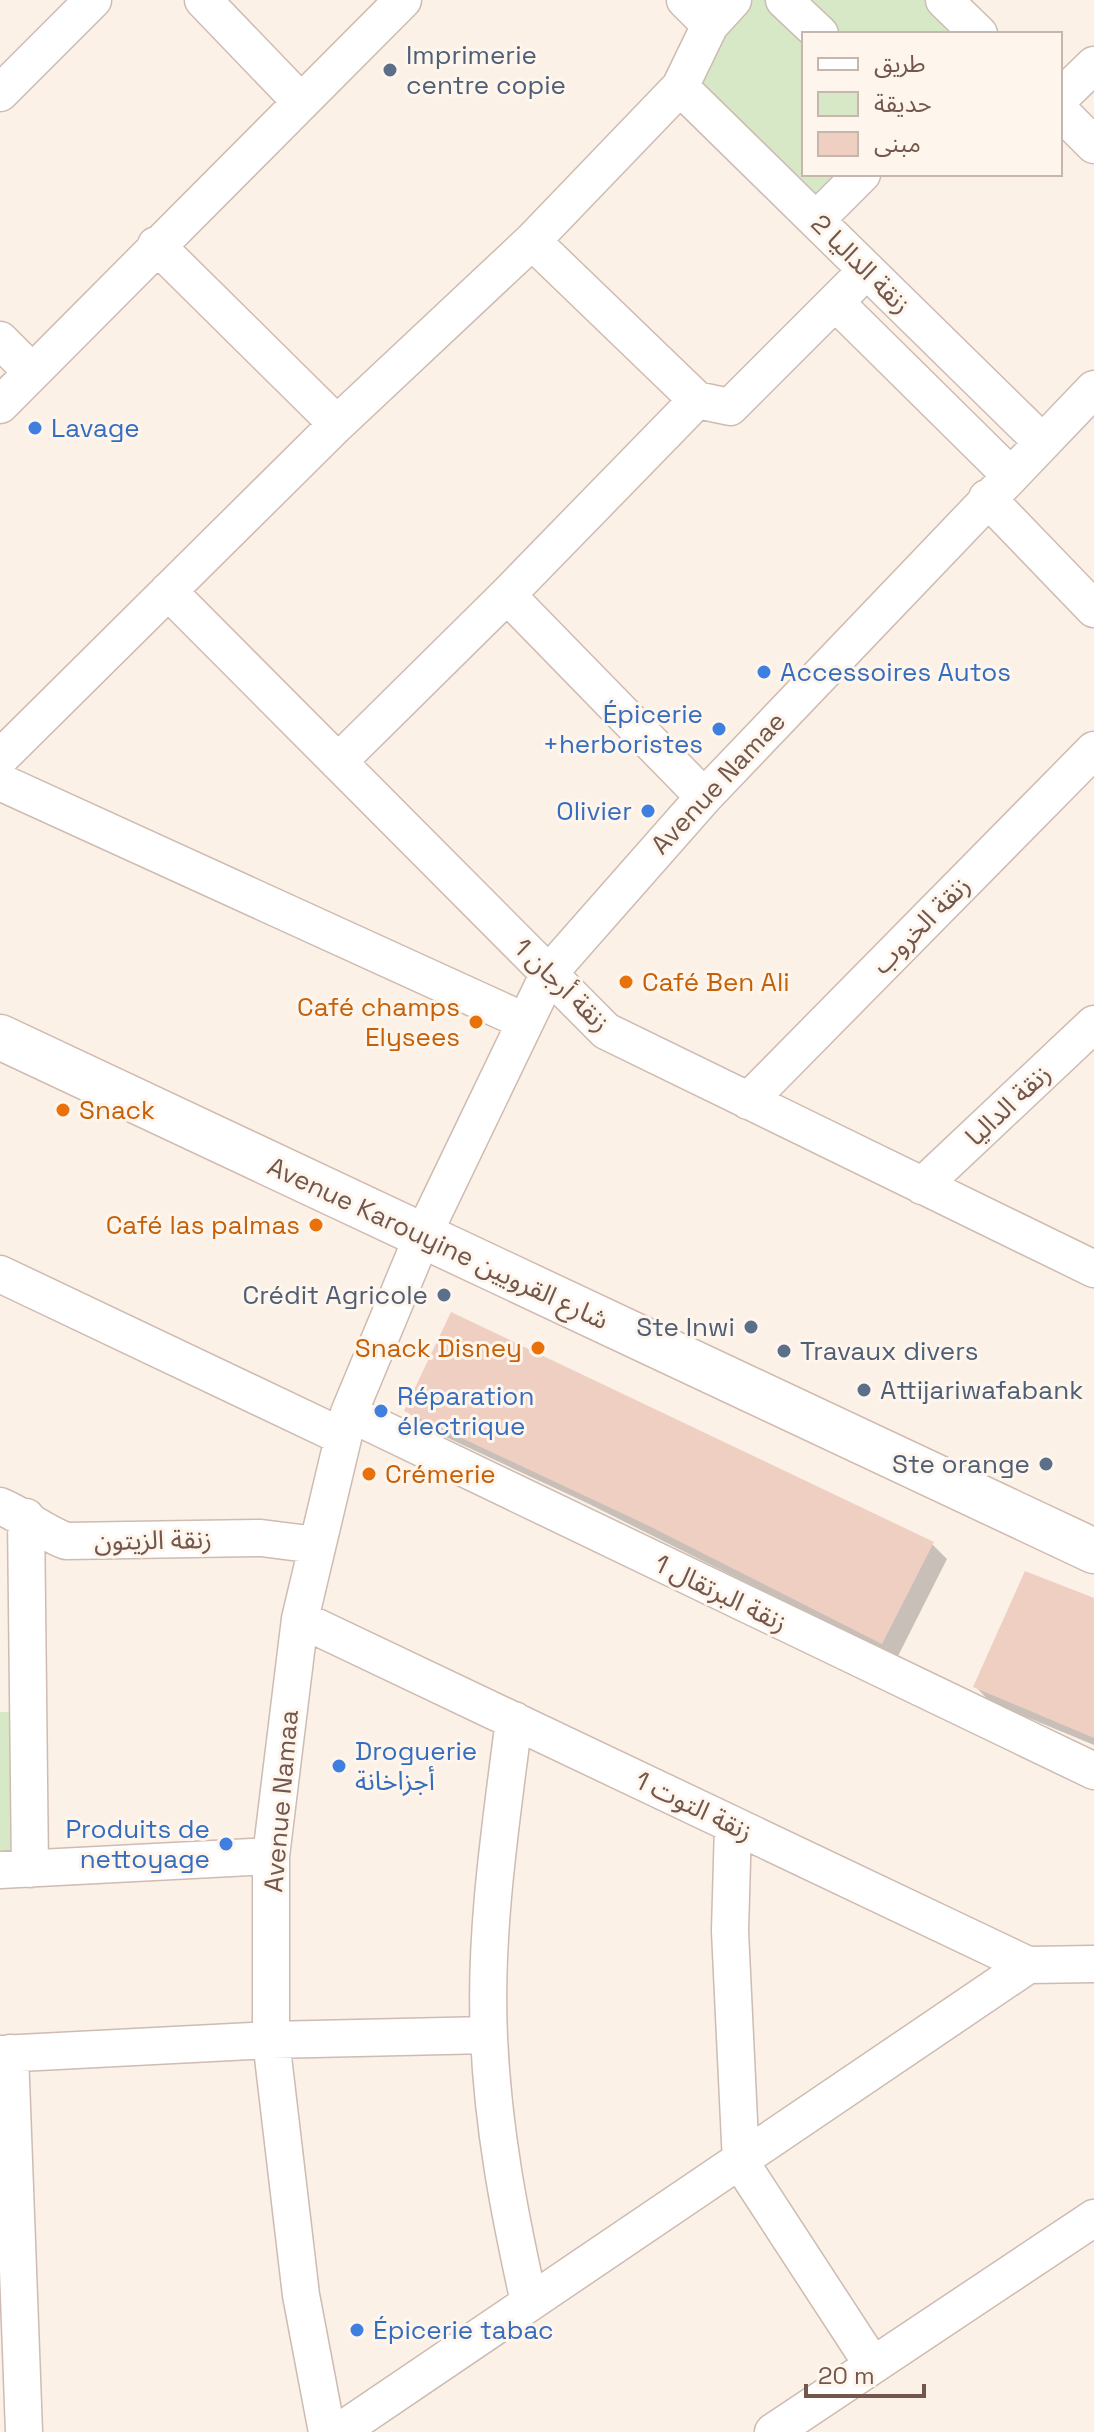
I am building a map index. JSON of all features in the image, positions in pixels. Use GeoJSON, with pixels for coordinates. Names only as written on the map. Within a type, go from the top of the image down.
{"type":"FeatureCollection","features":[{"type":"Feature","properties":{"kind":"street"},"geometry":{"type":"LineString","coordinates":[[0,93],[93,0]]}},
{"type":"Feature","properties":{"kind":"street"},"geometry":{"type":"LineString","coordinates":[[203,0],[300,101]]}},
{"type":"Feature","properties":{"kind":"street"},"geometry":{"type":"LineString","coordinates":[[0,405],[403,0]]}},
{"type":"Feature","properties":{"kind":"street"},"geometry":{"type":"LineString","coordinates":[[784,0],[818,32]]}},
{"type":"Feature","properties":{"kind":"street"},"geometry":{"type":"LineString","coordinates":[[944,0],[977,32]]}},
{"type":"Feature","properties":{"kind":"street"},"geometry":{"type":"LineString","coordinates":[[0,758],[337,424],[532,241],[680,87],[710,8]]}},
{"type":"Feature","properties":{"kind":"street","name":"زنقة الداليا 2"},"geometry":{"type":"LineString","coordinates":[[680,87],[1041,441]]}},
{"type":"Feature","properties":{"kind":"street"},"geometry":{"type":"LineString","coordinates":[[1062,113],[1094,145]]}},
{"type":"Feature","properties":{"kind":"street"},"geometry":{"type":"LineString","coordinates":[[816,220],[860,176]]}},
{"type":"Feature","properties":{"kind":"street"},"geometry":{"type":"LineString","coordinates":[[532,241],[697,400],[730,407],[866,270]]}},
{"type":"Feature","properties":{"kind":"street"},"geometry":{"type":"LineString","coordinates":[[156,245],[337,424]]}},
{"type":"Feature","properties":{"kind":"street","name":"زنقة الداليا 2"},"geometry":{"type":"LineString","coordinates":[[835,302],[998,486],[1094,609]]}},
{"type":"Feature","properties":{"kind":"street"},"geometry":{"type":"LineString","coordinates":[[0,340],[31,371]]}},
{"type":"Feature","properties":{"kind":"street","name":"Avenue Namae"},"geometry":{"type":"LineString","coordinates":[[423,1235],[549,973],[704,797],[1094,389]]}},
{"type":"Feature","properties":{"kind":"street"},"geometry":{"type":"LineString","coordinates":[[338,762],[507,595],[697,400]]}},
{"type":"Feature","properties":{"kind":"street","name":"زنقة أرجان 1"},"geometry":{"type":"LineString","coordinates":[[168,591],[606,1031],[1094,1269]]}},
{"type":"Feature","properties":{"kind":"street"},"geometry":{"type":"LineString","coordinates":[[507,595],[704,797]]}},
{"type":"Feature","properties":{"kind":"street","name":"زنقة الخروب"},"geometry":{"type":"LineString","coordinates":[[748,1101],[1094,750]]}},
{"type":"Feature","properties":{"kind":"street"},"geometry":{"type":"LineString","coordinates":[[0,782],[524,1021]]}},
{"type":"Feature","properties":{"kind":"street","name":"زنقة الداليا"},"geometry":{"type":"LineString","coordinates":[[922,1186],[1094,1024]]}},
{"type":"Feature","properties":{"kind":"street","name":"Avenue Karouyine شارع القرويين"},"geometry":{"type":"LineString","coordinates":[[0,1037],[1094,1551]]}},
{"type":"Feature","properties":{"kind":"street","name":"Avenue Namaa"},"geometry":{"type":"LineString","coordinates":[[327,2432],[301,2295],[271,2040],[271,1856],[300,1619],[345,1424],[423,1235]]}},
{"type":"Feature","properties":{"kind":"street","name":"زنقة البرتقال 1"},"geometry":{"type":"LineString","coordinates":[[0,1274],[345,1424],[1094,1771]]}},
{"type":"Feature","properties":{"kind":"street"},"geometry":{"type":"LineString","coordinates":[[13,1511],[15,1869],[271,1856]]}},
{"type":"Feature","properties":{"kind":"street","name":"زنقة الزيتون"},"geometry":{"type":"LineString","coordinates":[[13,1511],[45,1533],[66,1541],[261,1538],[316,1545]]}},
{"type":"Feature","properties":{"kind":"street","name":"زنقة التوت 1"},"geometry":{"type":"LineString","coordinates":[[300,1619],[1028,1965],[1094,1964]]}},
{"type":"Feature","properties":{"kind":"street"},"geometry":{"type":"LineString","coordinates":[[514,1720],[495,1871],[488,2035],[500,2173],[529,2302]]}},
{"type":"Feature","properties":{"kind":"street"},"geometry":{"type":"LineString","coordinates":[[733,1825],[730,1931],[741,2163],[872,2364]]}},
{"type":"Feature","properties":{"kind":"street"},"geometry":{"type":"LineString","coordinates":[[339,2432],[741,2163],[1028,1965]]}},
{"type":"Feature","properties":{"kind":"street"},"geometry":{"type":"LineString","coordinates":[[24,2432],[9,2344],[5,2053],[271,2040],[488,2035]]}},
{"type":"Feature","properties":{"kind":"street"},"geometry":{"type":"LineString","coordinates":[[773,2432],[1094,2218]]}},
{"type":"Feature","properties":{"kind":"green space"},"geometry":{"type":"Polygon","coordinates":[[[733,0],[944,0],[977,32],[802,32],[802,176],[860,176],[816,220],[680,87],[733,0]]]}},
{"type":"Feature","properties":{"kind":"green space"},"geometry":{"type":"Polygon","coordinates":[[[0,1712],[25,1712],[27,1866],[0,1867],[0,1712]]]}},
{"type":"Feature","properties":{"kind":"building"},"geometry":{"type":"Polygon","coordinates":[[[451,1312],[934,1542],[882,1644],[647,1525],[404,1411],[451,1312]]]}},
{"type":"Feature","properties":{"kind":"building"},"geometry":{"type":"Polygon","coordinates":[[[1025,1571],[1094,1598],[1094,1738],[973,1687],[1025,1571]]]}},
{"type":"Feature","properties":{"kind":"place","name":"Imprimerie centre copie"},"geometry":{"type":"Point","coordinates":[390,70]}},
{"type":"Feature","properties":{"kind":"place","name":"Lavage"},"geometry":{"type":"Point","coordinates":[35,428]}},
{"type":"Feature","properties":{"kind":"place","name":"Accessoires Autos"},"geometry":{"type":"Point","coordinates":[764,672]}},
{"type":"Feature","properties":{"kind":"place","name":"Épicerie +herboristes"},"geometry":{"type":"Point","coordinates":[719,729]}},
{"type":"Feature","properties":{"kind":"place","name":"Olivier"},"geometry":{"type":"Point","coordinates":[648,811]}},
{"type":"Feature","properties":{"kind":"place","name":"Café Ben Ali"},"geometry":{"type":"Point","coordinates":[626,982]}},
{"type":"Feature","properties":{"kind":"place","name":"Café champs Elysees"},"geometry":{"type":"Point","coordinates":[476,1022]}},
{"type":"Feature","properties":{"kind":"place","name":"Snack"},"geometry":{"type":"Point","coordinates":[63,1110]}},
{"type":"Feature","properties":{"kind":"place","name":"Café las palmas"},"geometry":{"type":"Point","coordinates":[316,1225]}},
{"type":"Feature","properties":{"kind":"place","name":"Crédit Agricole"},"geometry":{"type":"Point","coordinates":[444,1295]}},
{"type":"Feature","properties":{"kind":"place","name":"Ste Inwi"},"geometry":{"type":"Point","coordinates":[751,1327]}},
{"type":"Feature","properties":{"kind":"place","name":"Snack Disney"},"geometry":{"type":"Point","coordinates":[538,1348]}},
{"type":"Feature","properties":{"kind":"place","name":"Travaux divers"},"geometry":{"type":"Point","coordinates":[784,1351]}},
{"type":"Feature","properties":{"kind":"place","name":"Attijariwafabank"},"geometry":{"type":"Point","coordinates":[864,1390]}},
{"type":"Feature","properties":{"kind":"place","name":"Réparation électrique"},"geometry":{"type":"Point","coordinates":[381,1411]}},
{"type":"Feature","properties":{"kind":"place","name":"Ste orange"},"geometry":{"type":"Point","coordinates":[1046,1464]}},
{"type":"Feature","properties":{"kind":"place","name":"Crémerie"},"geometry":{"type":"Point","coordinates":[369,1474]}},
{"type":"Feature","properties":{"kind":"place","name":"Droguerie أجزاخانة"},"geometry":{"type":"Point","coordinates":[339,1766]}},
{"type":"Feature","properties":{"kind":"place","name":"Produits de nettoyage"},"geometry":{"type":"Point","coordinates":[226,1844]}},
{"type":"Feature","properties":{"kind":"place","name":"Épicerie tabac"},"geometry":{"type":"Point","coordinates":[357,2330]}}]}
